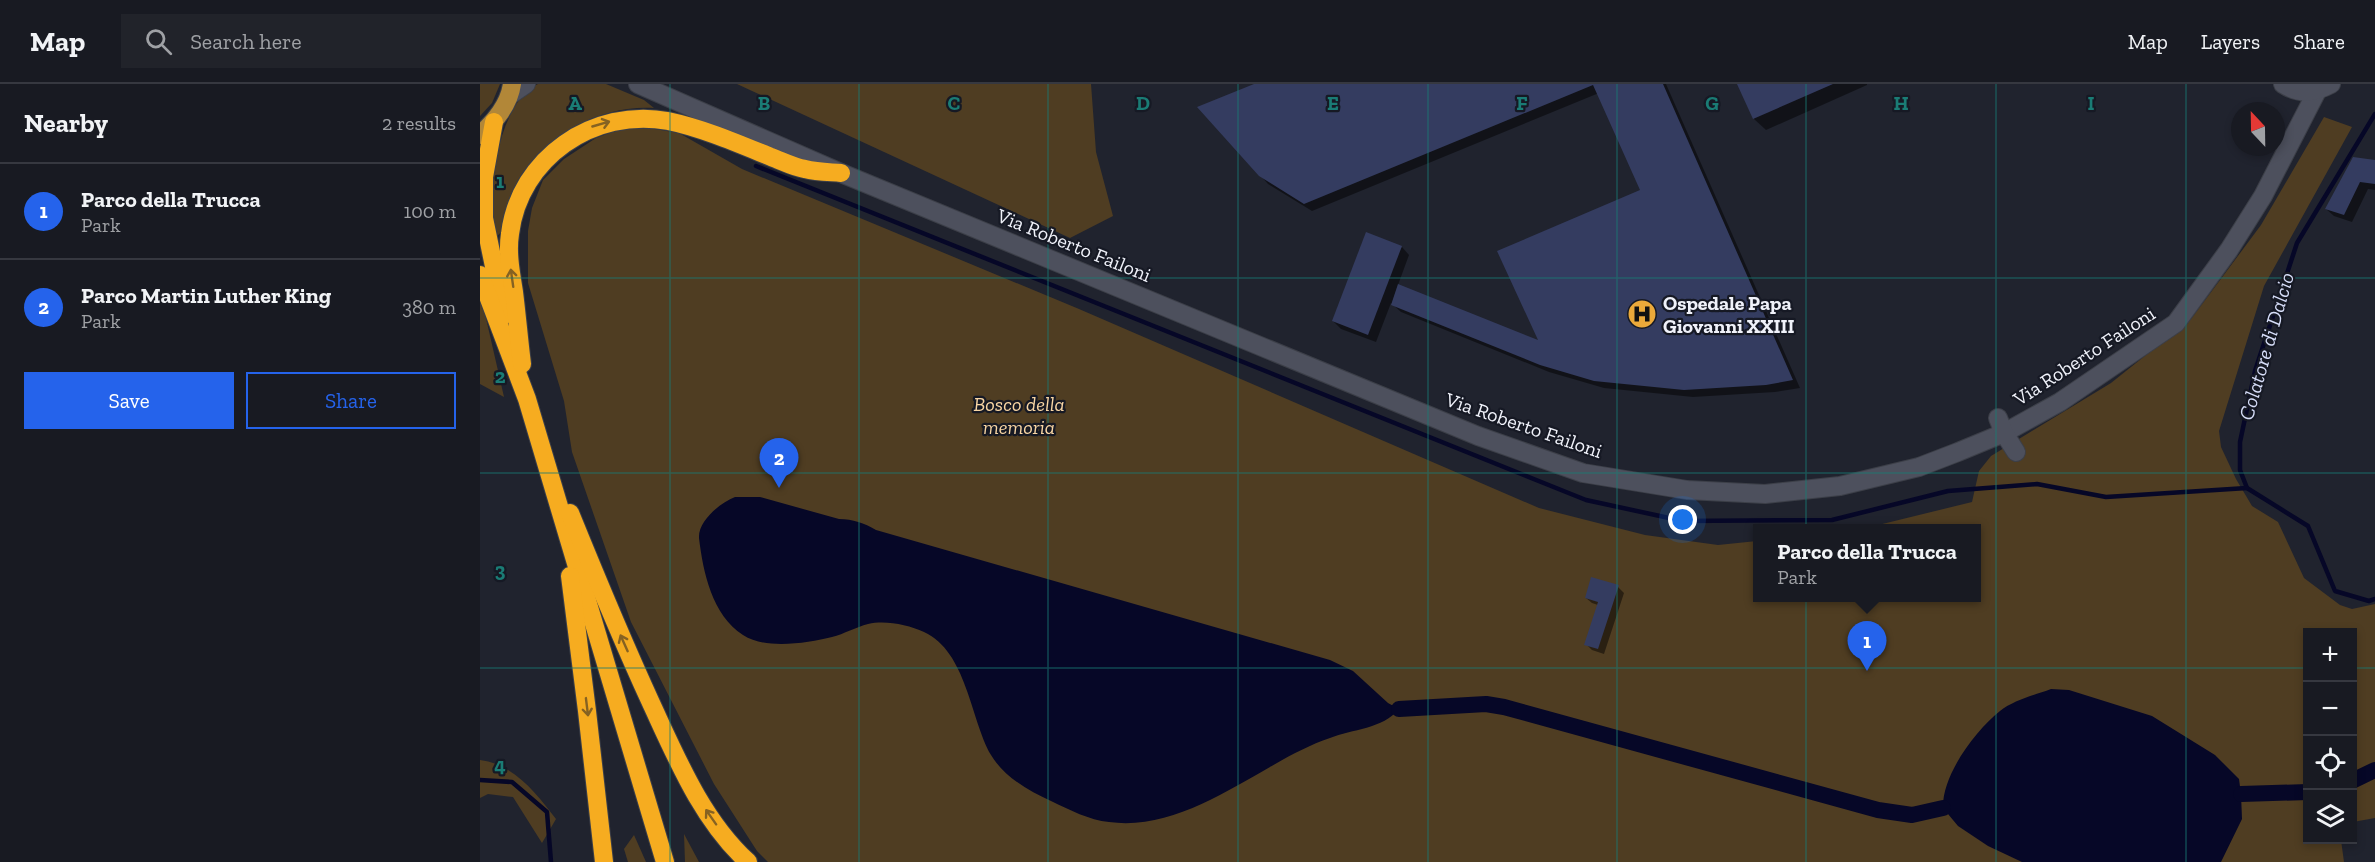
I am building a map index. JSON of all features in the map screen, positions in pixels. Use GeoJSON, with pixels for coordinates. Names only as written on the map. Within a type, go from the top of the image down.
{"type":"FeatureCollection","features":[{"type":"Feature","properties":{"kind":"highway"},"geometry":{"type":"LineString","coordinates":[[748,862],[713,821],[691,787],[673,751],[603,596],[528,405],[509,257],[510,232],[519,199],[542,162],[565,143],[591,127],[618,120],[645,118],[669,121],[734,142],[803,169],[841,173]]}},
{"type":"Feature","properties":{"kind":"highway"},"geometry":{"type":"LineString","coordinates":[[494,122],[484,177],[484,218],[513,358]]}},
{"type":"Feature","properties":{"kind":"highway"},"geometry":{"type":"LineString","coordinates":[[480,275],[513,358],[528,405],[665,862]]}},
{"type":"Feature","properties":{"kind":"highway"},"geometry":{"type":"LineString","coordinates":[[563,524],[604,862]]}},
{"type":"Feature","properties":{"kind":"main road"},"geometry":{"type":"LineString","coordinates":[[480,135],[494,122],[511,89]]}},
{"type":"Feature","properties":{"kind":"street"},"geometry":{"type":"LineString","coordinates":[[511,89],[526,84]]}},
{"type":"Feature","properties":{"kind":"street","name":"Via Roberto Failoni"},"geometry":{"type":"LineString","coordinates":[[2283,84],[2291,89],[2304,92],[2324,88]]}},
{"type":"Feature","properties":{"kind":"street","name":"Via Roberto Failoni"},"geometry":{"type":"LineString","coordinates":[[638,85],[841,173],[1478,436],[1583,474],[1687,490],[1765,494],[1840,486],[1919,467],[2001,425],[2061,402],[2176,323],[2229,250],[2263,196],[2324,88]]}},
{"type":"Feature","properties":{"kind":"street"},"geometry":{"type":"LineString","coordinates":[[2001,425],[2016,452]]}},
{"type":"Feature","properties":{"kind":"green space"},"geometry":{"type":"Polygon","coordinates":[[[480,84],[500,84],[492,103],[480,116],[480,84]]]}},
{"type":"Feature","properties":{"kind":"green space"},"geometry":{"type":"Polygon","coordinates":[[[538,84],[606,84],[644,100],[654,108],[634,108],[596,117],[578,125],[546,147],[532,161],[517,182],[504,230],[497,236],[492,200],[497,153],[513,110],[524,94],[538,84]]]}},
{"type":"Feature","properties":{"kind":"green space"},"geometry":{"type":"Polygon","coordinates":[[[737,84],[1091,84],[1096,152],[1113,216],[1070,238],[737,84]]]}},
{"type":"Feature","properties":{"kind":"green space","name":"Bosco della memoria"},"geometry":{"type":"Polygon","coordinates":[[[2324,117],[2352,127],[2264,286],[2219,431],[2221,447],[2236,479],[2252,506],[2278,522],[2304,578],[2340,605],[2352,609],[2375,604],[2375,818],[2357,821],[2357,628],[2303,628],[2303,844],[2342,844],[2344,862],[768,862],[757,851],[714,784],[631,622],[572,452],[564,401],[528,283],[528,231],[532,208],[543,180],[564,159],[596,138],[620,129],[649,128],[679,133],[742,169],[1079,309],[1539,508],[1645,535],[1718,545],[1753,541],[1753,602],[1981,602],[1981,524],[1882,524],[1972,502],[1979,471],[1991,456],[2111,383],[2191,319],[2261,225],[2324,117]]]}},
{"type":"Feature","properties":{"kind":"green space"},"geometry":{"type":"Polygon","coordinates":[[[480,292],[504,397],[480,384],[480,292]]]}},
{"type":"Feature","properties":{"kind":"green space"},"geometry":{"type":"Polygon","coordinates":[[[480,760],[504,767],[514,774],[533,790],[556,819],[542,843],[513,797],[488,794],[480,798],[480,760]]]}},
{"type":"Feature","properties":{"kind":"green space"},"geometry":{"type":"Polygon","coordinates":[[[684,834],[699,862],[685,862],[684,834]]]}},
{"type":"Feature","properties":{"kind":"green space"},"geometry":{"type":"Polygon","coordinates":[[[634,835],[646,862],[628,862],[624,849],[634,835]]]}},
{"type":"Feature","properties":{"kind":"water"},"geometry":{"type":"Polygon","coordinates":[[[735,497],[760,497],[858,522],[876,530],[1330,660],[1353,671],[1388,703],[1399,709],[1385,721],[1307,747],[1233,788],[1193,808],[1173,815],[1152,821],[1131,823],[1109,822],[1087,817],[1026,788],[996,763],[984,740],[959,670],[950,654],[924,632],[897,624],[875,623],[822,639],[775,644],[752,640],[732,626],[711,592],[703,565],[699,538],[702,525],[711,513],[735,497]]]}},
{"type":"Feature","properties":{"kind":"water"},"geometry":{"type":"Polygon","coordinates":[[[2051,689],[2069,690],[2152,716],[2215,755],[2239,779],[2242,819],[2221,862],[2022,862],[1988,846],[1958,826],[1943,808],[1948,782],[1962,755],[1980,730],[2000,711],[2018,701],[2051,689]]]}},
{"type":"Feature","properties":{"kind":"building"},"geometry":{"type":"Polygon","coordinates":[[[1254,84],[1663,84],[1793,380],[1766,385],[1684,390],[1594,381],[1540,365],[1391,305],[1398,284],[1538,340],[1497,251],[1640,190],[1593,85],[1304,204],[1259,176],[1197,107],[1254,84]]]}},
{"type":"Feature","properties":{"kind":"building"},"geometry":{"type":"Polygon","coordinates":[[[1737,84],[1833,84],[1753,119],[1737,84]]]}},
{"type":"Feature","properties":{"kind":"building"},"geometry":{"type":"Polygon","coordinates":[[[2353,157],[2375,160],[2375,184],[2360,182],[2344,215],[2325,209],[2353,157]]]}},
{"type":"Feature","properties":{"kind":"building"},"geometry":{"type":"Polygon","coordinates":[[[1366,232],[1402,246],[1368,335],[1332,321],[1366,232]]]}},
{"type":"Feature","properties":{"kind":"building"},"geometry":{"type":"Polygon","coordinates":[[[1591,577],[1619,585],[1598,649],[1584,645],[1598,602],[1585,598],[1591,577]]]}},
{"type":"Feature","properties":{"kind":"waterway","name":"Colatore di Dalcio"},"geometry":{"type":"LineString","coordinates":[[2375,114],[2297,243],[2255,371],[2240,442],[2240,470],[2247,488],[2308,526],[2335,591],[2369,601],[2375,599]]}},
{"type":"Feature","properties":{"kind":"waterway"},"geometry":{"type":"LineString","coordinates":[[756,166],[1586,500],[1683,521],[1832,520],[1948,491],[2037,484],[2106,497],[2247,488]]}},
{"type":"Feature","properties":{"kind":"waterway"},"geometry":{"type":"LineString","coordinates":[[1399,709],[1486,704],[1504,707],[1878,810],[1912,815],[1943,808]]}},
{"type":"Feature","properties":{"kind":"waterway"},"geometry":{"type":"LineString","coordinates":[[2357,779],[2375,770]]}},
{"type":"Feature","properties":{"kind":"waterway"},"geometry":{"type":"LineString","coordinates":[[480,780],[512,782],[547,812],[551,862]]}},
{"type":"Feature","properties":{"kind":"waterway"},"geometry":{"type":"LineString","coordinates":[[2241,794],[2303,792]]}},
{"type":"Feature","properties":{"kind":"place","name":"Ospedale Papa Giovanni XXIII"},"geometry":{"type":"Point","coordinates":[1642,314]}},
{"type":"Feature","properties":{"kind":"place","name":"Parco Martin Luther King"},"geometry":{"type":"Point","coordinates":[779,488]}},
{"type":"Feature","properties":{"kind":"place","name":"Parco della Trucca"},"geometry":{"type":"Point","coordinates":[1867,671]}}]}
